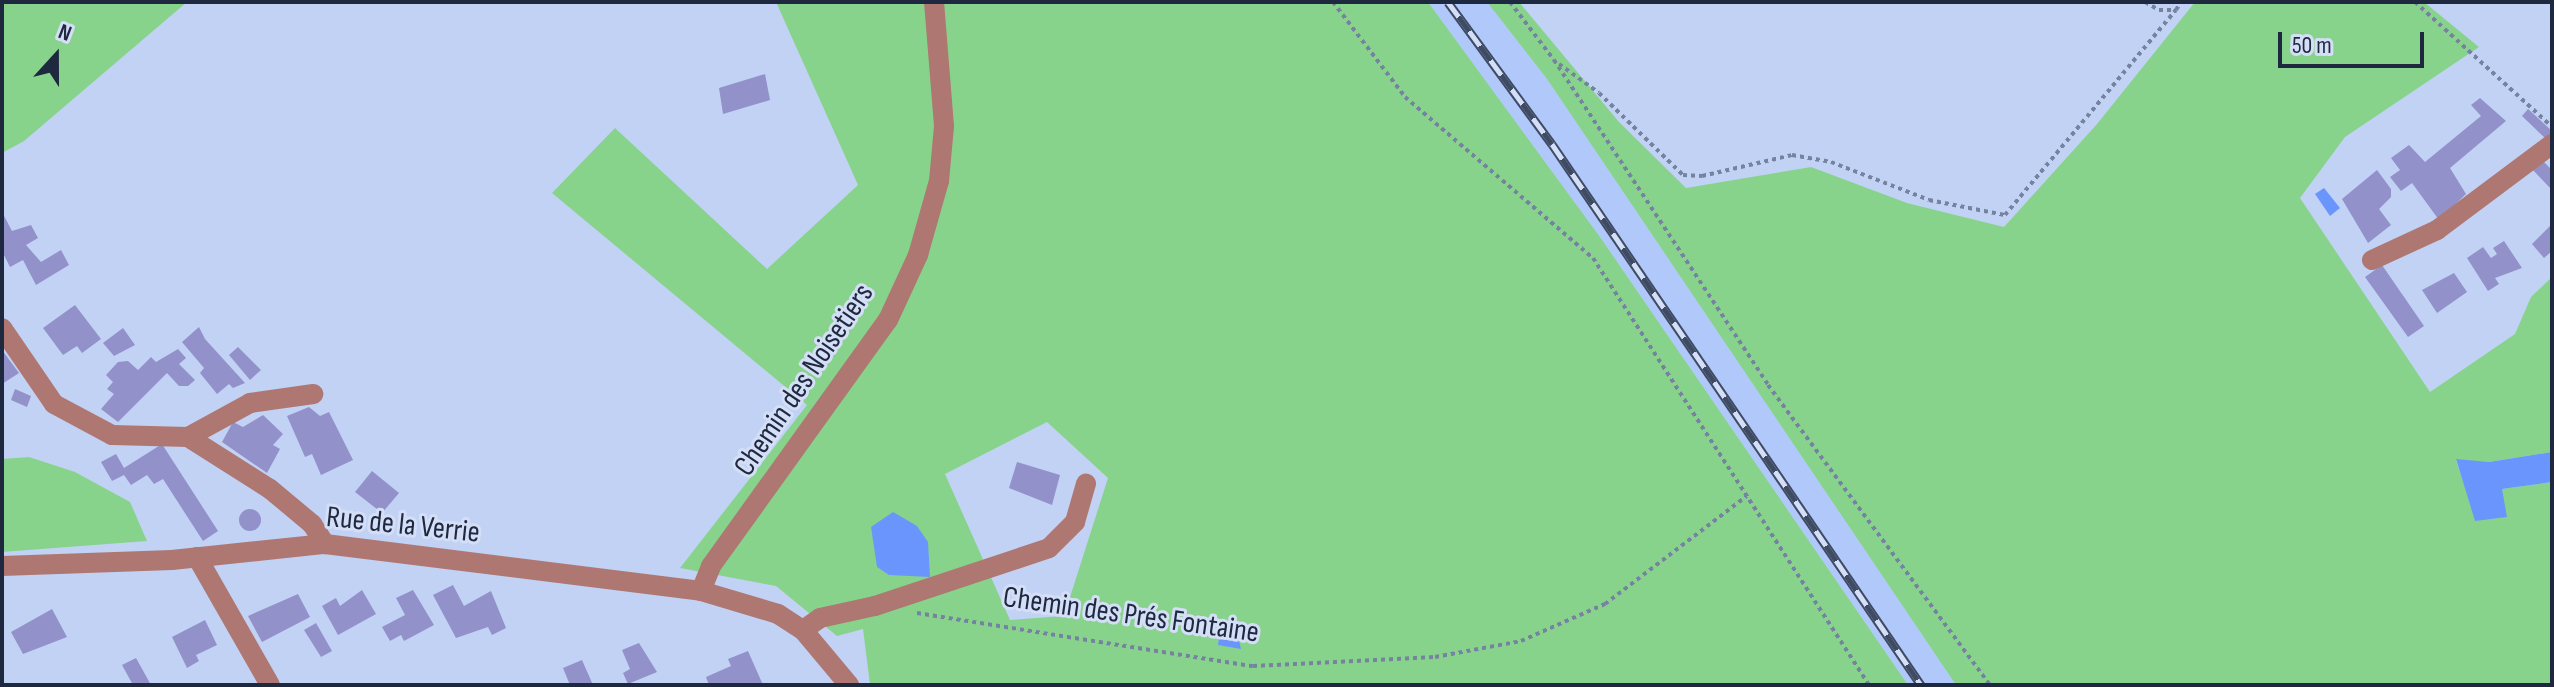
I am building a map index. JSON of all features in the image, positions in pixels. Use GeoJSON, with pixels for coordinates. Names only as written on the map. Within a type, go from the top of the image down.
{"type":"FeatureCollection","features":[{"type":"Feature","properties":{"kind":"street","name":"Chemin des Noisetiers"},"geometry":{"type":"LineString","coordinates":[[701,591],[711,566],[888,320],[918,255],[939,181],[944,126],[934,2]]}},
{"type":"Feature","properties":{"kind":"street"},"geometry":{"type":"LineString","coordinates":[[2372,260],[2437,230],[2552,144]]}},
{"type":"Feature","properties":{"kind":"street"},"geometry":{"type":"LineString","coordinates":[[2,328],[54,404],[112,435],[188,437],[250,403],[313,394]]}},
{"type":"Feature","properties":{"kind":"street"},"geometry":{"type":"LineString","coordinates":[[188,437],[270,489],[312,524],[325,544]]}},
{"type":"Feature","properties":{"kind":"street"},"geometry":{"type":"LineString","coordinates":[[849,685],[803,630],[820,618],[875,606],[1049,548],[1075,522],[1086,484]]}},
{"type":"Feature","properties":{"kind":"street","name":"Rue de la Verrie"},"geometry":{"type":"LineString","coordinates":[[2,566],[197,557],[325,544],[701,591],[778,614],[803,630]]}},
{"type":"Feature","properties":{"kind":"street"},"geometry":{"type":"LineString","coordinates":[[197,557],[270,685]]}},
{"type":"Feature","properties":{"kind":"path"},"geometry":{"type":"LineString","coordinates":[[1333,2],[1405,97],[1593,258],[1869,685]]}},
{"type":"Feature","properties":{"kind":"path"},"geometry":{"type":"LineString","coordinates":[[1510,2],[1554,60],[1768,385],[1990,685]]}},
{"type":"Feature","properties":{"kind":"path"},"geometry":{"type":"LineString","coordinates":[[2145,2],[2159,10],[2176,10]]}},
{"type":"Feature","properties":{"kind":"path"},"geometry":{"type":"LineString","coordinates":[[1554,60],[1599,93],[1683,175],[1702,176],[1792,155],[1831,162],[1929,200],[2005,215],[2181,2]]}},
{"type":"Feature","properties":{"kind":"path"},"geometry":{"type":"LineString","coordinates":[[2415,2],[2552,126]]}},
{"type":"Feature","properties":{"kind":"path","name":"Chemin des Prés Fontaine"},"geometry":{"type":"LineString","coordinates":[[906,611],[1253,666],[1435,657],[1521,641],[1605,604],[1747,496]]}},
{"type":"Feature","properties":{"kind":"shaded area"},"geometry":{"type":"Polygon","coordinates":[[[1428,2],[1487,2],[1547,79],[1956,685],[1908,685],[1600,237],[1428,2]]]}},
{"type":"Feature","properties":{"kind":"green space"},"geometry":{"type":"Polygon","coordinates":[[[2,2],[187,2],[24,141],[2,153],[2,2]]]}},
{"type":"Feature","properties":{"kind":"green space"},"geometry":{"type":"Polygon","coordinates":[[[776,2],[1428,2],[1600,237],[1908,685],[870,685],[863,629],[837,636],[776,586],[680,568],[807,405],[552,193],[615,128],[767,269],[858,185],[776,2]],[[1047,422],[945,474],[1010,620],[1064,616],[1108,478],[1047,422]]]}},
{"type":"Feature","properties":{"kind":"green space"},"geometry":{"type":"Polygon","coordinates":[[[1487,2],[1519,2],[1619,122],[1686,188],[1811,167],[1907,203],[2004,227],[2097,124],[2195,2],[2424,2],[2479,47],[2345,137],[2300,198],[2430,392],[2515,334],[2531,297],[2552,277],[2552,452],[2489,462],[2456,460],[2476,521],[2502,489],[2552,482],[2552,685],[1956,685],[1547,79],[1487,2]]]}},
{"type":"Feature","properties":{"kind":"green space"},"geometry":{"type":"Polygon","coordinates":[[[29,457],[75,472],[130,502],[147,541],[2,552],[2,459],[29,457]]]}},
{"type":"Feature","properties":{"kind":"water"},"geometry":{"type":"Polygon","coordinates":[[[2324,188],[2340,208],[2330,216],[2315,194],[2324,188]]]}},
{"type":"Feature","properties":{"kind":"water"},"geometry":{"type":"Polygon","coordinates":[[[2552,452],[2552,482],[2502,489],[2507,517],[2475,521],[2456,459],[2489,462],[2552,452]]]}},
{"type":"Feature","properties":{"kind":"water"},"geometry":{"type":"Polygon","coordinates":[[[893,512],[917,526],[928,542],[930,577],[889,575],[877,567],[871,527],[893,512]]]}},
{"type":"Feature","properties":{"kind":"water"},"geometry":{"type":"Polygon","coordinates":[[[1221,624],[1236,628],[1241,649],[1218,645],[1221,624]]]}},
{"type":"Feature","properties":{"kind":"building"},"geometry":{"type":"Polygon","coordinates":[[[765,74],[770,100],[723,114],[719,88],[765,74]]]}},
{"type":"Feature","properties":{"kind":"building"},"geometry":{"type":"Polygon","coordinates":[[[2480,98],[2506,121],[2450,168],[2466,194],[2439,220],[2412,183],[2401,191],[2390,177],[2400,170],[2391,158],[2409,145],[2425,162],[2481,116],[2471,105],[2480,98]]]}},
{"type":"Feature","properties":{"kind":"building"},"geometry":{"type":"Polygon","coordinates":[[[2528,109],[2552,131],[2552,135],[2546,139],[2522,116],[2528,109]]]}},
{"type":"Feature","properties":{"kind":"building"},"geometry":{"type":"Polygon","coordinates":[[[2539,157],[2552,170],[2552,190],[2530,167],[2539,157]]]}},
{"type":"Feature","properties":{"kind":"building"},"geometry":{"type":"Polygon","coordinates":[[[2377,170],[2391,189],[2391,197],[2379,209],[2391,225],[2368,243],[2342,199],[2377,170]]]}},
{"type":"Feature","properties":{"kind":"building"},"geometry":{"type":"Polygon","coordinates":[[[2,212],[12,231],[31,225],[38,238],[26,245],[41,262],[61,250],[69,265],[36,285],[23,260],[10,267],[2,251],[2,212]]]}},
{"type":"Feature","properties":{"kind":"building"},"geometry":{"type":"Polygon","coordinates":[[[2552,224],[2552,251],[2544,258],[2532,244],[2552,224]]]}},
{"type":"Feature","properties":{"kind":"building"},"geometry":{"type":"Polygon","coordinates":[[[2504,241],[2522,268],[2495,278],[2499,284],[2488,291],[2467,258],[2483,247],[2491,258],[2497,254],[2493,248],[2504,241]]]}},
{"type":"Feature","properties":{"kind":"building"},"geometry":{"type":"Polygon","coordinates":[[[2382,265],[2424,326],[2408,337],[2365,277],[2382,265]]]}},
{"type":"Feature","properties":{"kind":"building"},"geometry":{"type":"Polygon","coordinates":[[[2454,273],[2467,292],[2437,313],[2422,290],[2454,273]]]}},
{"type":"Feature","properties":{"kind":"building"},"geometry":{"type":"Polygon","coordinates":[[[75,305],[101,339],[82,353],[77,346],[63,355],[43,328],[75,305]]]}},
{"type":"Feature","properties":{"kind":"building"},"geometry":{"type":"Polygon","coordinates":[[[199,327],[205,339],[245,383],[233,388],[229,384],[217,394],[200,373],[204,368],[182,342],[199,327]]]}},
{"type":"Feature","properties":{"kind":"building"},"geometry":{"type":"Polygon","coordinates":[[[123,328],[135,345],[114,356],[103,343],[123,328]]]}},
{"type":"Feature","properties":{"kind":"building"},"geometry":{"type":"Polygon","coordinates":[[[238,347],[261,370],[250,380],[229,355],[238,347]]]}},
{"type":"Feature","properties":{"kind":"building"},"geometry":{"type":"Polygon","coordinates":[[[178,349],[186,358],[179,364],[195,380],[188,386],[179,386],[167,373],[118,422],[101,409],[114,394],[107,389],[113,382],[106,375],[118,362],[128,361],[138,370],[151,357],[156,362],[178,349]]]}},
{"type":"Feature","properties":{"kind":"building"},"geometry":{"type":"Polygon","coordinates":[[[2,350],[19,373],[2,384],[2,350]]]}},
{"type":"Feature","properties":{"kind":"building"},"geometry":{"type":"Polygon","coordinates":[[[15,389],[31,396],[27,407],[11,400],[15,389]]]}},
{"type":"Feature","properties":{"kind":"building"},"geometry":{"type":"Polygon","coordinates":[[[309,407],[320,416],[329,412],[353,460],[321,475],[312,454],[305,457],[287,416],[309,407]]]}},
{"type":"Feature","properties":{"kind":"building"},"geometry":{"type":"Polygon","coordinates":[[[263,415],[283,434],[273,445],[280,449],[267,473],[222,442],[233,422],[243,427],[263,415]]]}},
{"type":"Feature","properties":{"kind":"building"},"geometry":{"type":"Polygon","coordinates":[[[162,444],[218,531],[203,541],[163,479],[154,484],[147,475],[131,485],[124,475],[112,481],[101,462],[116,454],[124,468],[162,444]]]}},
{"type":"Feature","properties":{"kind":"building"},"geometry":{"type":"Polygon","coordinates":[[[1017,462],[1060,475],[1052,505],[1009,488],[1017,462]]]}},
{"type":"Feature","properties":{"kind":"building"},"geometry":{"type":"Polygon","coordinates":[[[372,471],[399,493],[382,513],[355,492],[372,471]]]}},
{"type":"Feature","properties":{"kind":"building"},"geometry":{"type":"Polygon","coordinates":[[[250,509],[261,520],[250,531],[239,520],[250,509]]]}},
{"type":"Feature","properties":{"kind":"building"},"geometry":{"type":"Polygon","coordinates":[[[453,585],[464,606],[491,591],[506,628],[492,635],[488,627],[456,638],[433,595],[453,585]]]}},
{"type":"Feature","properties":{"kind":"building"},"geometry":{"type":"Polygon","coordinates":[[[362,590],[376,614],[338,635],[322,606],[336,598],[340,606],[362,590]]]}},
{"type":"Feature","properties":{"kind":"building"},"geometry":{"type":"Polygon","coordinates":[[[413,590],[434,625],[404,641],[401,635],[390,641],[382,627],[405,615],[396,598],[413,590]]]}},
{"type":"Feature","properties":{"kind":"building"},"geometry":{"type":"Polygon","coordinates":[[[298,594],[310,617],[262,642],[248,616],[298,594]]]}},
{"type":"Feature","properties":{"kind":"building"},"geometry":{"type":"Polygon","coordinates":[[[52,609],[67,637],[23,654],[11,632],[52,609]]]}},
{"type":"Feature","properties":{"kind":"building"},"geometry":{"type":"Polygon","coordinates":[[[205,620],[217,645],[196,655],[199,661],[187,668],[172,637],[205,620]]]}},
{"type":"Feature","properties":{"kind":"building"},"geometry":{"type":"Polygon","coordinates":[[[316,623],[332,651],[321,657],[304,630],[316,623]]]}},
{"type":"Feature","properties":{"kind":"building"},"geometry":{"type":"Polygon","coordinates":[[[639,643],[657,672],[628,684],[623,673],[630,669],[622,650],[639,643]]]}},
{"type":"Feature","properties":{"kind":"building"},"geometry":{"type":"Polygon","coordinates":[[[748,651],[763,685],[709,685],[706,677],[731,666],[728,659],[748,651]]]}},
{"type":"Feature","properties":{"kind":"building"},"geometry":{"type":"Polygon","coordinates":[[[136,658],[151,685],[133,685],[122,665],[136,658]]]}},
{"type":"Feature","properties":{"kind":"building"},"geometry":{"type":"Polygon","coordinates":[[[582,660],[593,685],[570,685],[563,668],[582,660]]]}},
{"type":"Feature","properties":{"kind":"railway"},"geometry":{"type":"LineString","coordinates":[[1448,2],[1552,144],[1921,685]]}}]}
